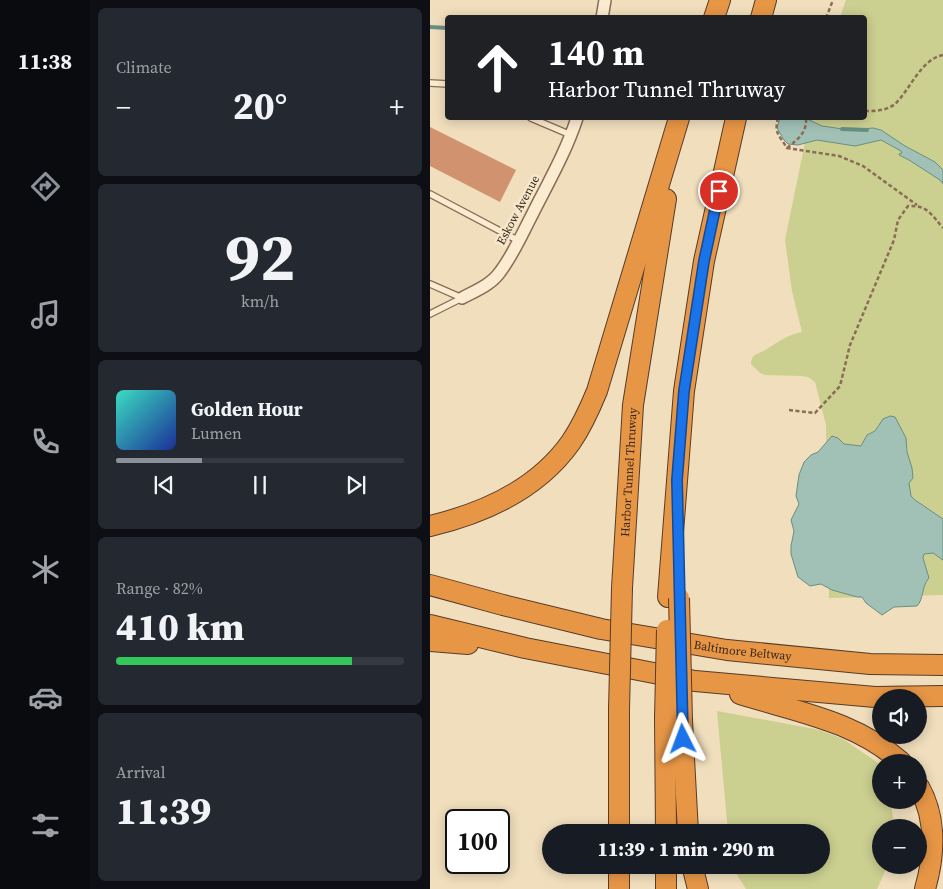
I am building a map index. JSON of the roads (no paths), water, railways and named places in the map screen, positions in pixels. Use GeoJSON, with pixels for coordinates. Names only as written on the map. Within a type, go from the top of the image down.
{"type":"FeatureCollection","features":[{"type":"Feature","properties":{"kind":"highway"},"geometry":{"type":"LineString","coordinates":[[715,15],[722,0]]}},
{"type":"Feature","properties":{"kind":"highway"},"geometry":{"type":"LineString","coordinates":[[719,15],[722,0]]}},
{"type":"Feature","properties":{"kind":"highway"},"geometry":{"type":"LineString","coordinates":[[762,15],[766,0]]}},
{"type":"Feature","properties":{"kind":"highway"},"geometry":{"type":"LineString","coordinates":[[430,526],[478,511],[509,498],[540,476],[554,463],[572,441],[585,418],[597,390],[678,120]]}},
{"type":"Feature","properties":{"kind":"highway","name":"Harbor Tunnel Thruway"},"geometry":{"type":"LineString","coordinates":[[619,824],[618,709],[622,588],[633,405],[667,196],[689,120]]}},
{"type":"Feature","properties":{"kind":"highway"},"geometry":{"type":"LineString","coordinates":[[666,824],[673,719],[677,480],[684,391],[704,261],[736,120]]}},
{"type":"Feature","properties":{"kind":"highway","name":"Baltimore Beltway"},"geometry":{"type":"LineString","coordinates":[[430,586],[503,606],[601,629],[727,650],[870,664],[943,665]]}},
{"type":"Feature","properties":{"kind":"highway"},"geometry":{"type":"LineString","coordinates":[[430,625],[525,648],[695,681],[810,714],[843,726],[873,740],[892,754]]}},
{"type":"Feature","properties":{"kind":"highway"},"geometry":{"type":"LineString","coordinates":[[430,641],[525,648]]}},
{"type":"Feature","properties":{"kind":"highway"},"geometry":{"type":"LineString","coordinates":[[695,681],[875,697],[943,696]]}},
{"type":"Feature","properties":{"kind":"highway"},"geometry":{"type":"LineString","coordinates":[[673,719],[687,824]]}},
{"type":"Feature","properties":{"kind":"highway"},"geometry":{"type":"LineString","coordinates":[[925,889],[933,854],[933,833],[927,808]]}},
{"type":"Feature","properties":{"kind":"highway"},"geometry":{"type":"LineString","coordinates":[[619,874],[619,889]]}},
{"type":"Feature","properties":{"kind":"highway"},"geometry":{"type":"LineString","coordinates":[[666,874],[666,889]]}},
{"type":"Feature","properties":{"kind":"highway"},"geometry":{"type":"LineString","coordinates":[[694,874],[698,889]]}},
{"type":"Feature","properties":{"kind":"street"},"geometry":{"type":"LineString","coordinates":[[602,15],[605,0]]}},
{"type":"Feature","properties":{"kind":"street","name":"Eskow Avenue"},"geometry":{"type":"LineString","coordinates":[[462,298],[490,283],[500,273],[519,241],[571,135],[576,120]]}},
{"type":"Feature","properties":{"kind":"lane"},"geometry":{"type":"LineString","coordinates":[[430,83],[445,84]]}},
{"type":"Feature","properties":{"kind":"lane"},"geometry":{"type":"LineString","coordinates":[[536,120],[571,135]]}},
{"type":"Feature","properties":{"kind":"lane"},"geometry":{"type":"LineString","coordinates":[[430,194],[519,241]]}},
{"type":"Feature","properties":{"kind":"lane"},"geometry":{"type":"LineString","coordinates":[[430,284],[462,298]]}},
{"type":"Feature","properties":{"kind":"lane"},"geometry":{"type":"LineString","coordinates":[[430,314],[462,298]]}},
{"type":"Feature","properties":{"kind":"water"},"geometry":{"type":"Polygon","coordinates":[[[779,120],[809,120],[822,126],[850,130],[873,128],[881,130],[905,146],[935,162],[943,170],[943,184],[940,180],[899,155],[902,153],[901,151],[881,140],[855,146],[817,140],[798,145],[788,144],[777,128],[779,120]]]}},
{"type":"Feature","properties":{"kind":"water"},"geometry":{"type":"Polygon","coordinates":[[[890,416],[895,417],[906,438],[913,478],[909,483],[911,496],[943,519],[943,560],[933,553],[924,554],[923,558],[929,578],[926,581],[921,600],[917,606],[894,607],[882,615],[866,603],[862,597],[832,590],[821,584],[810,586],[798,577],[791,554],[794,531],[791,520],[799,504],[796,496],[799,475],[804,462],[811,455],[818,452],[832,436],[838,438],[844,444],[861,446],[867,435],[875,431],[883,419],[890,416]]]}},
{"type":"Feature","properties":{"kind":"waterway"},"geometry":{"type":"LineString","coordinates":[[430,27],[445,28]]}},
{"type":"Feature","properties":{"kind":"waterway"},"geometry":{"type":"LineString","coordinates":[[842,129],[867,130]]}}]}
